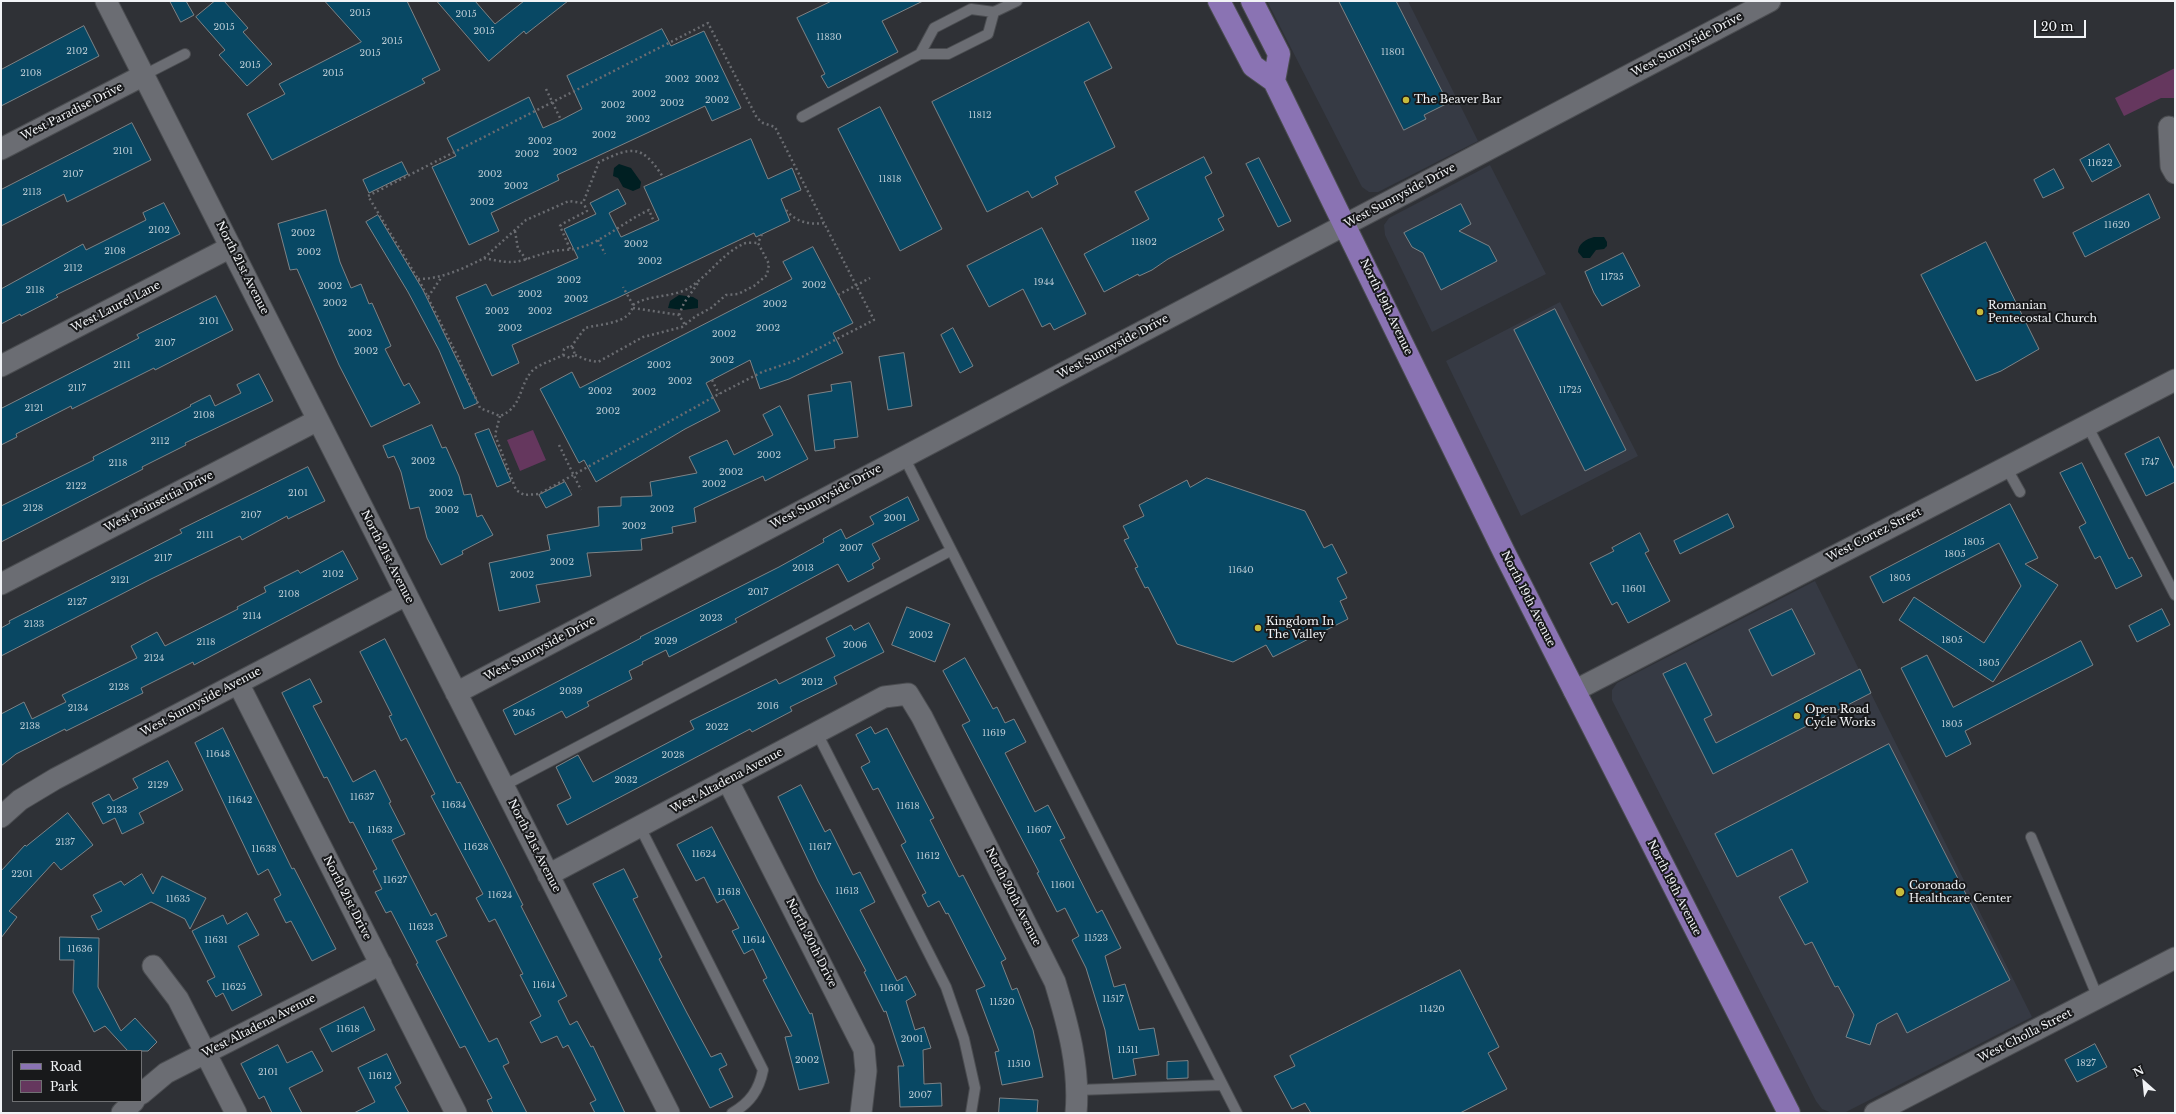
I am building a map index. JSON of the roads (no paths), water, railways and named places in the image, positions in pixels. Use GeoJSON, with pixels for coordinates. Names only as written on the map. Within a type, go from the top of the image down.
{"type":"FeatureCollection","features":[{"type":"Feature","properties":{"kind":"main road","name":"North 19th Avenue"},"geometry":{"type":"LineString","coordinates":[[1219,1],[1253,66],[1274,81],[1574,691],[1789,1113]]}},
{"type":"Feature","properties":{"kind":"main road"},"geometry":{"type":"LineString","coordinates":[[1252,1],[1279,54],[1274,81]]}},
{"type":"Feature","properties":{"kind":"street","name":"North 21st Avenue"},"geometry":{"type":"LineString","coordinates":[[106,1],[669,1113]]}},
{"type":"Feature","properties":{"kind":"street","name":"West Sunnyside Drive"},"geometry":{"type":"LineString","coordinates":[[456,693],[1770,1]]}},
{"type":"Feature","properties":{"kind":"street","name":"West Paradise Drive"},"geometry":{"type":"LineString","coordinates":[[1,149],[144,75]]}},
{"type":"Feature","properties":{"kind":"street"},"geometry":{"type":"LineString","coordinates":[[2169,127],[2171,166],[2175,173]]}},
{"type":"Feature","properties":{"kind":"street","name":"West Laurel Lane"},"geometry":{"type":"LineString","coordinates":[[1,366],[231,247]]}},
{"type":"Feature","properties":{"kind":"street","name":"West Cortez Street"},"geometry":{"type":"LineString","coordinates":[[1574,691],[2006,466],[2175,380]]}},
{"type":"Feature","properties":{"kind":"street","name":"West Poinsettia Drive"},"geometry":{"type":"LineString","coordinates":[[1,584],[318,420]]}},
{"type":"Feature","properties":{"kind":"street","name":"West Sunnyside Avenue"},"geometry":{"type":"LineString","coordinates":[[1,817],[20,800],[54,779],[406,595]]}},
{"type":"Feature","properties":{"kind":"street","name":"North 21st Drive"},"geometry":{"type":"LineString","coordinates":[[238,683],[456,1113]]}},
{"type":"Feature","properties":{"kind":"street","name":"West Altadena Avenue"},"geometry":{"type":"LineString","coordinates":[[548,875],[884,697],[908,694]]}},
{"type":"Feature","properties":{"kind":"street","name":"North 20th Avenue"},"geometry":{"type":"LineString","coordinates":[[908,694],[922,717],[1056,982],[1069,1026],[1078,1090],[1076,1113]]}},
{"type":"Feature","properties":{"kind":"street","name":"North 20th Drive"},"geometry":{"type":"LineString","coordinates":[[728,781],[864,1050],[866,1071],[861,1113]]}},
{"type":"Feature","properties":{"kind":"street","name":"West Cholla Street"},"geometry":{"type":"LineString","coordinates":[[1875,1113],[2175,958]]}},
{"type":"Feature","properties":{"kind":"street","name":"West Altadena Avenue"},"geometry":{"type":"LineString","coordinates":[[142,1093],[166,1073],[381,964]]}},
{"type":"Feature","properties":{"kind":"street"},"geometry":{"type":"LineString","coordinates":[[153,966],[178,999],[236,1113]]}},
{"type":"Feature","properties":{"kind":"street"},"geometry":{"type":"LineString","coordinates":[[122,1113],[133,1102]]}},
{"type":"Feature","properties":{"kind":"lane"},"geometry":{"type":"LineString","coordinates":[[920,54],[934,28],[971,9],[994,12],[1017,1]]}},
{"type":"Feature","properties":{"kind":"lane"},"geometry":{"type":"LineString","coordinates":[[802,117],[920,54],[948,54],[988,34],[994,12]]}},
{"type":"Feature","properties":{"kind":"lane"},"geometry":{"type":"LineString","coordinates":[[144,75],[185,54]]}},
{"type":"Feature","properties":{"kind":"lane"},"geometry":{"type":"LineString","coordinates":[[2087,425],[2175,595]]}},
{"type":"Feature","properties":{"kind":"lane"},"geometry":{"type":"LineString","coordinates":[[904,456],[950,551],[1236,1113]]}},
{"type":"Feature","properties":{"kind":"lane"},"geometry":{"type":"LineString","coordinates":[[2006,466],[2020,492]]}},
{"type":"Feature","properties":{"kind":"lane"},"geometry":{"type":"LineString","coordinates":[[503,786],[950,551]]}},
{"type":"Feature","properties":{"kind":"lane"},"geometry":{"type":"LineString","coordinates":[[817,733],[946,987],[964,1039],[975,1088],[971,1113]]}},
{"type":"Feature","properties":{"kind":"lane"},"geometry":{"type":"LineString","coordinates":[[640,826],[763,1070],[761,1080],[753,1098],[732,1113]]}},
{"type":"Feature","properties":{"kind":"lane"},"geometry":{"type":"LineString","coordinates":[[2031,837],[2098,998]]}},
{"type":"Feature","properties":{"kind":"lane"},"geometry":{"type":"LineString","coordinates":[[1078,1090],[1222,1085]]}},
{"type":"Feature","properties":{"kind":"water"},"geometry":{"type":"Polygon","coordinates":[[[619,164],[631,168],[641,182],[640,188],[633,191],[623,187],[618,178],[613,176],[614,168],[619,164]]]}},
{"type":"Feature","properties":{"kind":"water"},"geometry":{"type":"Polygon","coordinates":[[[1594,237],[1604,237],[1607,242],[1607,246],[1604,249],[1596,250],[1590,258],[1583,258],[1578,252],[1579,247],[1588,239],[1594,237]]]}},
{"type":"Feature","properties":{"kind":"water"},"geometry":{"type":"Polygon","coordinates":[[[679,295],[693,297],[698,300],[698,308],[683,310],[668,308],[670,301],[679,295]]]}},
{"type":"Feature","properties":{"kind":"place","name":"The Beaver Bar"},"geometry":{"type":"Point","coordinates":[1406,100]}},
{"type":"Feature","properties":{"kind":"place","name":"Romanian Pentecostal Church"},"geometry":{"type":"Point","coordinates":[1980,312]}},
{"type":"Feature","properties":{"kind":"place","name":"Kingdom In The Valley"},"geometry":{"type":"Point","coordinates":[1258,628]}},
{"type":"Feature","properties":{"kind":"place","name":"Open Road Cycle Works"},"geometry":{"type":"Point","coordinates":[1797,716]}},
{"type":"Feature","properties":{"kind":"place","name":"Coronado Healthcare Center"},"geometry":{"type":"Point","coordinates":[1900,892]}}]}
